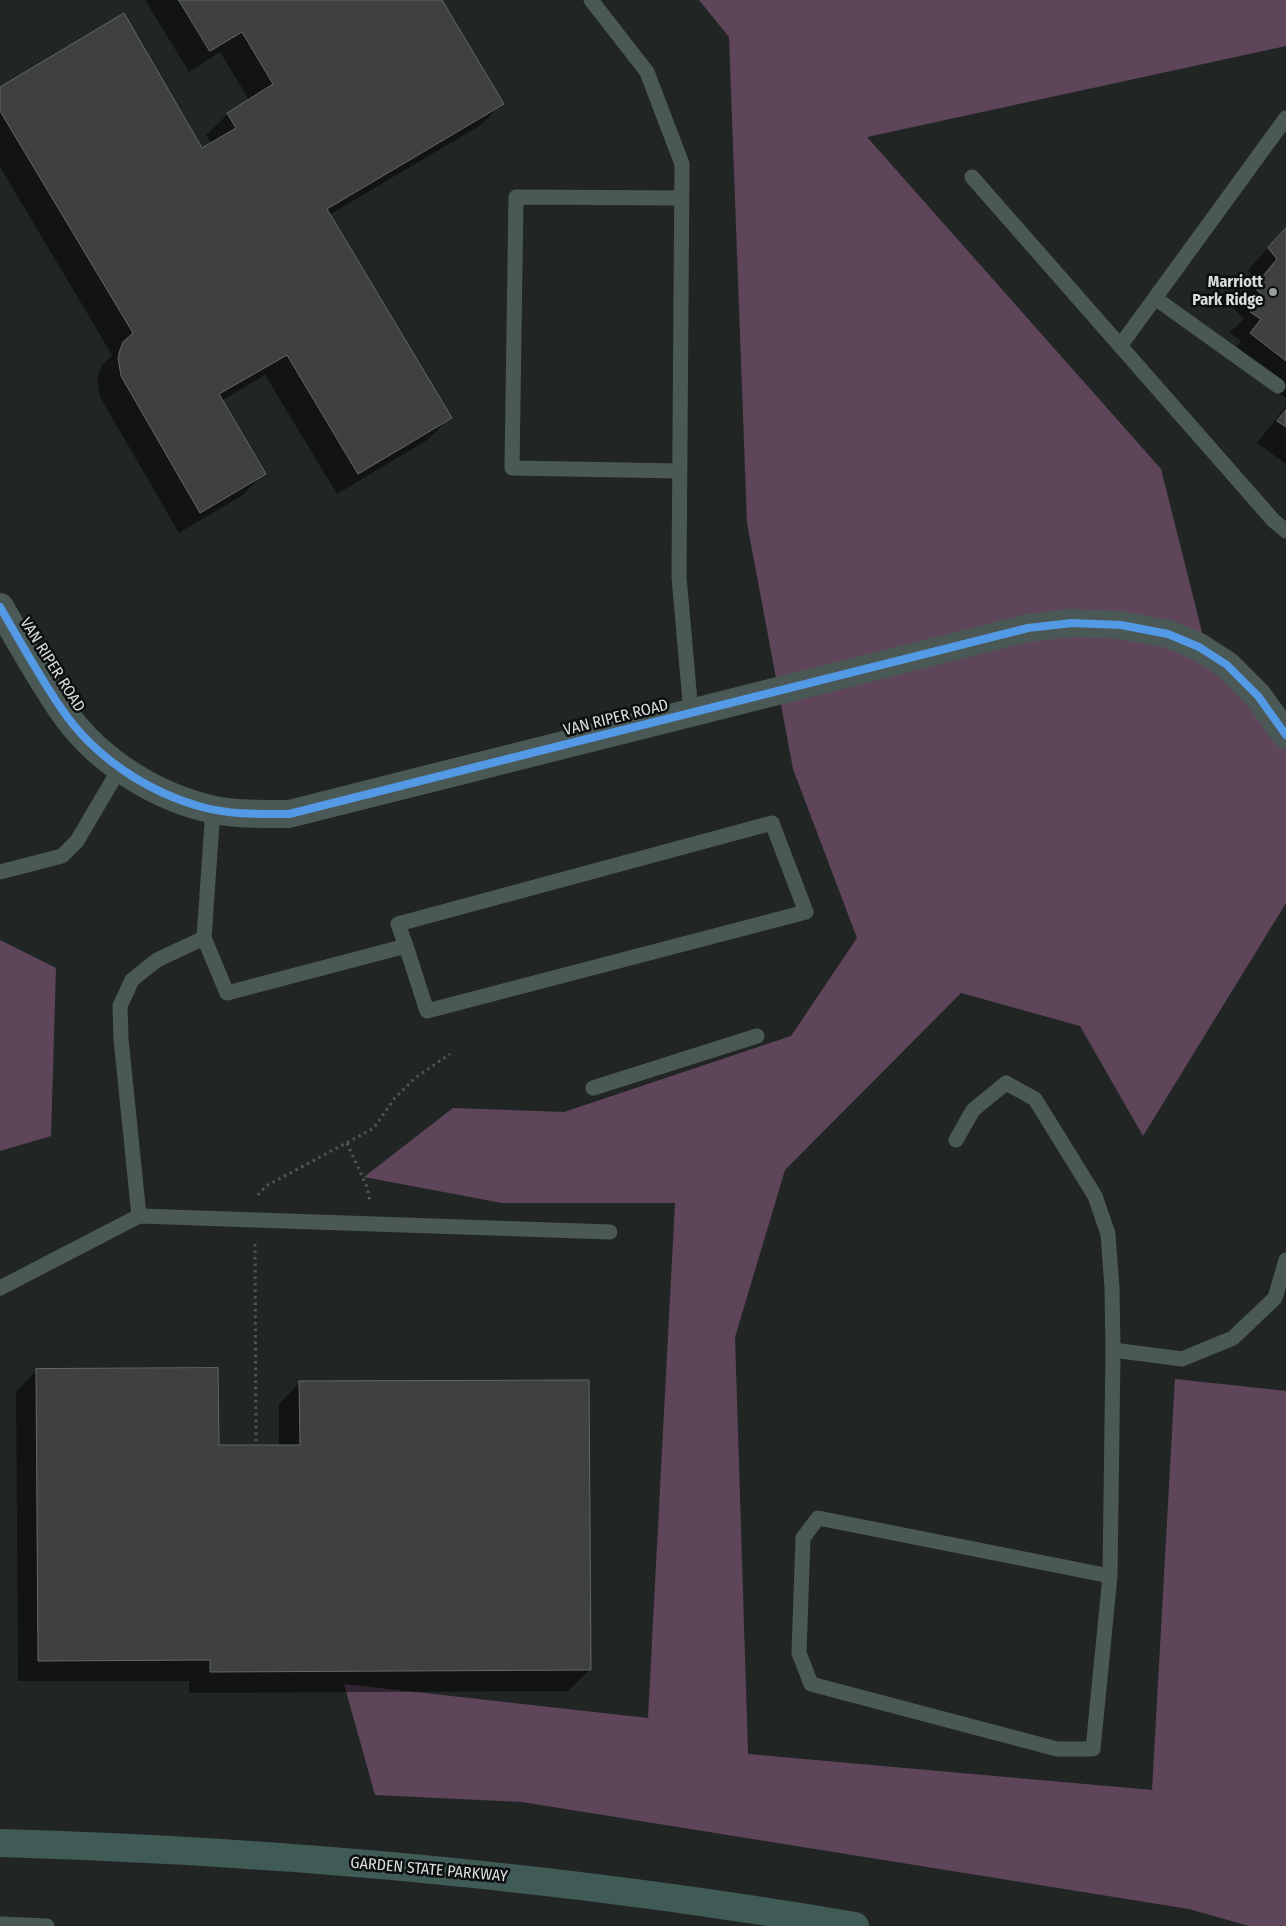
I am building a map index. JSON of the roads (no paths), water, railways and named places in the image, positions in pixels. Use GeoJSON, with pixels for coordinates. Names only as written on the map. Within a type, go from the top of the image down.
{"type":"FeatureCollection","features":[{"type":"Feature","properties":{"kind":"highway","name":"GARDEN STATE PARKWAY"},"geometry":{"type":"LineString","coordinates":[[0,1843],[88,1845],[253,1855],[431,1870],[602,1888],[854,1926]]}},
{"type":"Feature","properties":{"kind":"street","name":"VAN RIPER ROAD"},"geometry":{"type":"LineString","coordinates":[[0,607],[62,709],[87,740],[120,768],[165,794],[202,807],[246,814],[289,814],[1028,628],[1072,623],[1120,625],[1168,634],[1198,647],[1227,665],[1258,696],[1286,735]]}},
{"type":"Feature","properties":{"kind":"lane"},"geometry":{"type":"LineString","coordinates":[[591,0],[647,72],[682,164],[679,576],[691,713]]}},
{"type":"Feature","properties":{"kind":"lane"},"geometry":{"type":"LineString","coordinates":[[1120,346],[1286,118]]}},
{"type":"Feature","properties":{"kind":"lane"},"geometry":{"type":"LineString","coordinates":[[972,177],[1273,520],[1286,531]]}},
{"type":"Feature","properties":{"kind":"lane"},"geometry":{"type":"LineString","coordinates":[[680,470],[512,468],[516,197],[682,198]]}},
{"type":"Feature","properties":{"kind":"lane"},"geometry":{"type":"LineString","coordinates":[[1155,298],[1278,386]]}},
{"type":"Feature","properties":{"kind":"lane"},"geometry":{"type":"LineString","coordinates":[[0,872],[62,856],[77,841],[120,768]]}},
{"type":"Feature","properties":{"kind":"lane"},"geometry":{"type":"LineString","coordinates":[[213,809],[204,938],[227,993],[406,946]]}},
{"type":"Feature","properties":{"kind":"lane"},"geometry":{"type":"LineString","coordinates":[[772,823],[806,912],[427,1011],[406,946],[398,924],[772,823]]}},
{"type":"Feature","properties":{"kind":"lane"},"geometry":{"type":"LineString","coordinates":[[139,1216],[121,1039],[120,1006],[132,980],[157,960],[204,938]]}},
{"type":"Feature","properties":{"kind":"lane"},"geometry":{"type":"LineString","coordinates":[[592,1088],[757,1036]]}},
{"type":"Feature","properties":{"kind":"lane"},"geometry":{"type":"LineString","coordinates":[[956,1140],[973,1110],[1006,1083],[1034,1099],[1095,1196],[1108,1234],[1112,1288],[1113,1350],[1110,1576],[1093,1750],[1058,1749],[811,1684],[799,1652],[803,1538],[818,1518],[1110,1576]]}},
{"type":"Feature","properties":{"kind":"lane"},"geometry":{"type":"LineString","coordinates":[[0,1288],[139,1216],[610,1232]]}},
{"type":"Feature","properties":{"kind":"lane"},"geometry":{"type":"LineString","coordinates":[[1113,1350],[1182,1359],[1233,1338],[1275,1298],[1286,1260]]}},
{"type":"Feature","properties":{"kind":"lane"},"geometry":{"type":"LineString","coordinates":[[0,1924],[47,1926]]}},
{"type":"Feature","properties":{"kind":"place","name":"Marriott Park Ridge"},"geometry":{"type":"Point","coordinates":[1273,292]}}]}
